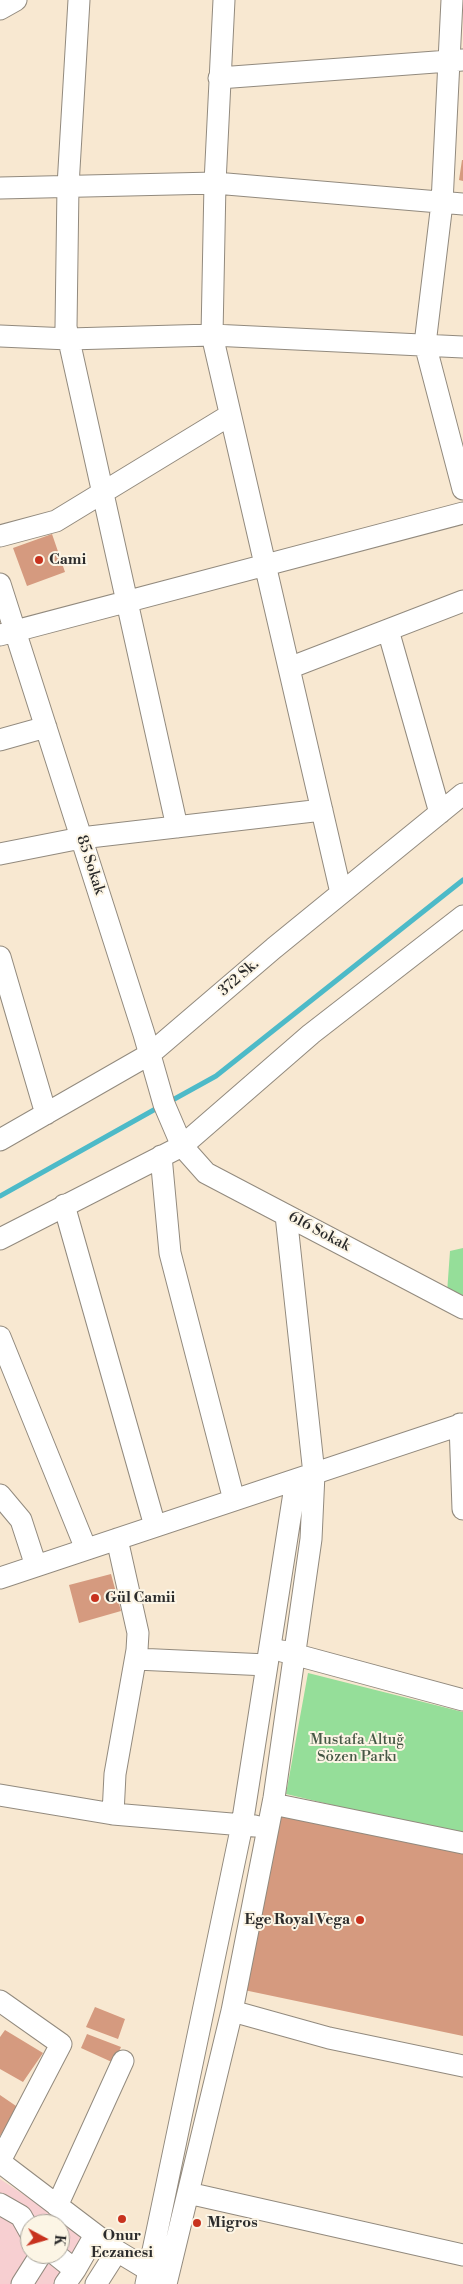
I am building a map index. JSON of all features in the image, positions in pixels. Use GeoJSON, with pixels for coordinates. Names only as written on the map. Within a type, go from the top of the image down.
{"type":"FeatureCollection","features":[{"type":"Feature","properties":{"kind":"street"},"geometry":{"type":"LineString","coordinates":[[0,9],[16,0]]}},
{"type":"Feature","properties":{"kind":"street"},"geometry":{"type":"LineString","coordinates":[[79,0],[68,186],[66,327],[177,827]]}},
{"type":"Feature","properties":{"kind":"street"},"geometry":{"type":"LineString","coordinates":[[224,0],[215,183],[212,335],[341,893]]}},
{"type":"Feature","properties":{"kind":"street"},"geometry":{"type":"LineString","coordinates":[[452,0],[456,60],[453,203],[424,344],[463,489]]}},
{"type":"Feature","properties":{"kind":"street"},"geometry":{"type":"LineString","coordinates":[[219,78],[456,60]]}},
{"type":"Feature","properties":{"kind":"street"},"geometry":{"type":"LineString","coordinates":[[0,188],[215,183],[453,203]]}},
{"type":"Feature","properties":{"kind":"street"},"geometry":{"type":"LineString","coordinates":[[0,336],[69,338],[212,335],[463,347]]}},
{"type":"Feature","properties":{"kind":"street"},"geometry":{"type":"LineString","coordinates":[[0,536],[56,521],[230,415]]}},
{"type":"Feature","properties":{"kind":"street"},"geometry":{"type":"LineString","coordinates":[[8,633],[463,513]]}},
{"type":"Feature","properties":{"kind":"street","name":"85 Sokak"},"geometry":{"type":"LineString","coordinates":[[0,584],[8,633],[46,726],[150,1054],[164,1104],[182,1146]]}},
{"type":"Feature","properties":{"kind":"street"},"geometry":{"type":"LineString","coordinates":[[289,668],[463,601]]}},
{"type":"Feature","properties":{"kind":"street"},"geometry":{"type":"LineString","coordinates":[[388,630],[440,813]]}},
{"type":"Feature","properties":{"kind":"street"},"geometry":{"type":"LineString","coordinates":[[0,740],[46,726]]}},
{"type":"Feature","properties":{"kind":"street","name":"372 Sk."},"geometry":{"type":"LineString","coordinates":[[0,1140],[150,1054],[341,893],[463,794]]}},
{"type":"Feature","properties":{"kind":"street"},"geometry":{"type":"LineString","coordinates":[[0,854],[81,838],[322,810]]}},
{"type":"Feature","properties":{"kind":"street"},"geometry":{"type":"LineString","coordinates":[[0,1239],[182,1146],[311,1034],[463,916]]}},
{"type":"Feature","properties":{"kind":"street"},"geometry":{"type":"LineString","coordinates":[[0,957],[46,1114]]}},
{"type":"Feature","properties":{"kind":"street","name":"616 Sokak"},"geometry":{"type":"LineString","coordinates":[[182,1146],[206,1173],[463,1308]]}},
{"type":"Feature","properties":{"kind":"street"},"geometry":{"type":"LineString","coordinates":[[161,1156],[170,1253],[234,1500]]}},
{"type":"Feature","properties":{"kind":"street"},"geometry":{"type":"LineString","coordinates":[[64,1205],[155,1526]]}},
{"type":"Feature","properties":{"kind":"street"},"geometry":{"type":"LineString","coordinates":[[160,2281],[188,2193],[232,2011],[273,1804],[311,1539],[286,1215]]}},
{"type":"Feature","properties":{"kind":"street"},"geometry":{"type":"LineString","coordinates":[[0,1337],[86,1549]]}},
{"type":"Feature","properties":{"kind":"street"},"geometry":{"type":"LineString","coordinates":[[0,1578],[461,1424],[463,1509]]}},
{"type":"Feature","properties":{"kind":"street"},"geometry":{"type":"LineString","coordinates":[[160,2281],[242,1825],[268,1657],[305,1477]]}},
{"type":"Feature","properties":{"kind":"street"},"geometry":{"type":"LineString","coordinates":[[0,1495],[21,1520],[36,1566]]}},
{"type":"Feature","properties":{"kind":"street"},"geometry":{"type":"LineString","coordinates":[[113,1814],[115,1774],[137,1655],[138,1633],[117,1538]]}},
{"type":"Feature","properties":{"kind":"street"},"geometry":{"type":"LineString","coordinates":[[137,1655],[268,1657],[294,1654],[463,1700]]}},
{"type":"Feature","properties":{"kind":"street"},"geometry":{"type":"LineString","coordinates":[[0,1795],[113,1814],[268,1828]]}},
{"type":"Feature","properties":{"kind":"street"},"geometry":{"type":"LineString","coordinates":[[273,1804],[463,1843]]}},
{"type":"Feature","properties":{"kind":"street"},"geometry":{"type":"LineString","coordinates":[[0,2001],[62,2044],[0,2162],[61,2214]]}},
{"type":"Feature","properties":{"kind":"street"},"geometry":{"type":"LineString","coordinates":[[232,2011],[328,2038],[463,2066]]}},
{"type":"Feature","properties":{"kind":"street"},"geometry":{"type":"LineString","coordinates":[[62,2214],[123,2061]]}},
{"type":"Feature","properties":{"kind":"street"},"geometry":{"type":"LineString","coordinates":[[188,2193],[463,2255]]}},
{"type":"Feature","properties":{"kind":"street"},"geometry":{"type":"LineString","coordinates":[[0,2204],[20,2215]]}},
{"type":"Feature","properties":{"kind":"street"},"geometry":{"type":"LineString","coordinates":[[70,2220],[95,2235],[160,2281]]}},
{"type":"Feature","properties":{"kind":"street"},"geometry":{"type":"LineString","coordinates":[[62,2264],[70,2277],[95,2235]]}},
{"type":"Feature","properties":{"kind":"street"},"geometry":{"type":"LineString","coordinates":[[96,2284],[117,2251]]}},
{"type":"Feature","properties":{"kind":"street"},"geometry":{"type":"LineString","coordinates":[[22,2284],[35,2264]]}},
{"type":"Feature","properties":{"kind":"shaded area"},"geometry":{"type":"Polygon","coordinates":[[[0,2179],[53,2214],[20,2214],[20,2264],[70,2264],[70,2225],[97,2243],[73,2284],[0,2284],[0,2179]]]}},
{"type":"Feature","properties":{"kind":"green space"},"geometry":{"type":"Polygon","coordinates":[[[463,1248],[463,1301],[447,1293],[450,1251],[463,1248]]]}},
{"type":"Feature","properties":{"kind":"green space","name":"Mustafa Altuğ Sözen Parkı"},"geometry":{"type":"Polygon","coordinates":[[[308,1673],[463,1712],[463,1836],[286,1794],[308,1673]]]}},
{"type":"Feature","properties":{"kind":"building"},"geometry":{"type":"Polygon","coordinates":[[[463,160],[463,181],[459,180],[463,160]]]}},
{"type":"Feature","properties":{"kind":"building","name":"Cami"},"geometry":{"type":"Polygon","coordinates":[[[52,534],[65,572],[27,586],[13,548],[52,534]]]}},
{"type":"Feature","properties":{"kind":"building","name":"Gül Camii"},"geometry":{"type":"Polygon","coordinates":[[[111,1574],[121,1611],[79,1623],[69,1585],[111,1574]]]}},
{"type":"Feature","properties":{"kind":"building","name":"Ege Royal Vega"},"geometry":{"type":"Polygon","coordinates":[[[280,1810],[463,1850],[463,2036],[244,1990],[280,1810]]]}},
{"type":"Feature","properties":{"kind":"building"},"geometry":{"type":"Polygon","coordinates":[[[95,2007],[125,2019],[118,2039],[86,2027],[95,2007]]]}},
{"type":"Feature","properties":{"kind":"building"},"geometry":{"type":"Polygon","coordinates":[[[5,2030],[43,2053],[23,2082],[0,2069],[0,2037],[5,2030]]]}},
{"type":"Feature","properties":{"kind":"building"},"geometry":{"type":"Polygon","coordinates":[[[87,2034],[121,2047],[114,2063],[81,2048],[87,2034]]]}},
{"type":"Feature","properties":{"kind":"building"},"geometry":{"type":"Polygon","coordinates":[[[0,2095],[19,2108],[0,2136],[0,2095]]]}},
{"type":"Feature","properties":{"kind":"waterway"},"geometry":{"type":"LineString","coordinates":[[169,1102],[216,1076],[463,880]]}},
{"type":"Feature","properties":{"kind":"waterway"},"geometry":{"type":"LineString","coordinates":[[0,1196],[159,1107]]}},
{"type":"Feature","properties":{"kind":"place","name":"Cami"},"geometry":{"type":"Point","coordinates":[39,560]}},
{"type":"Feature","properties":{"kind":"place","name":"Gül Camii"},"geometry":{"type":"Point","coordinates":[95,1598]}},
{"type":"Feature","properties":{"kind":"place","name":"Ege Royal Vega"},"geometry":{"type":"Point","coordinates":[360,1920]}},
{"type":"Feature","properties":{"kind":"place","name":"Onur Eczanesi"},"geometry":{"type":"Point","coordinates":[122,2219]}},
{"type":"Feature","properties":{"kind":"place","name":"Migros"},"geometry":{"type":"Point","coordinates":[197,2223]}}]}
